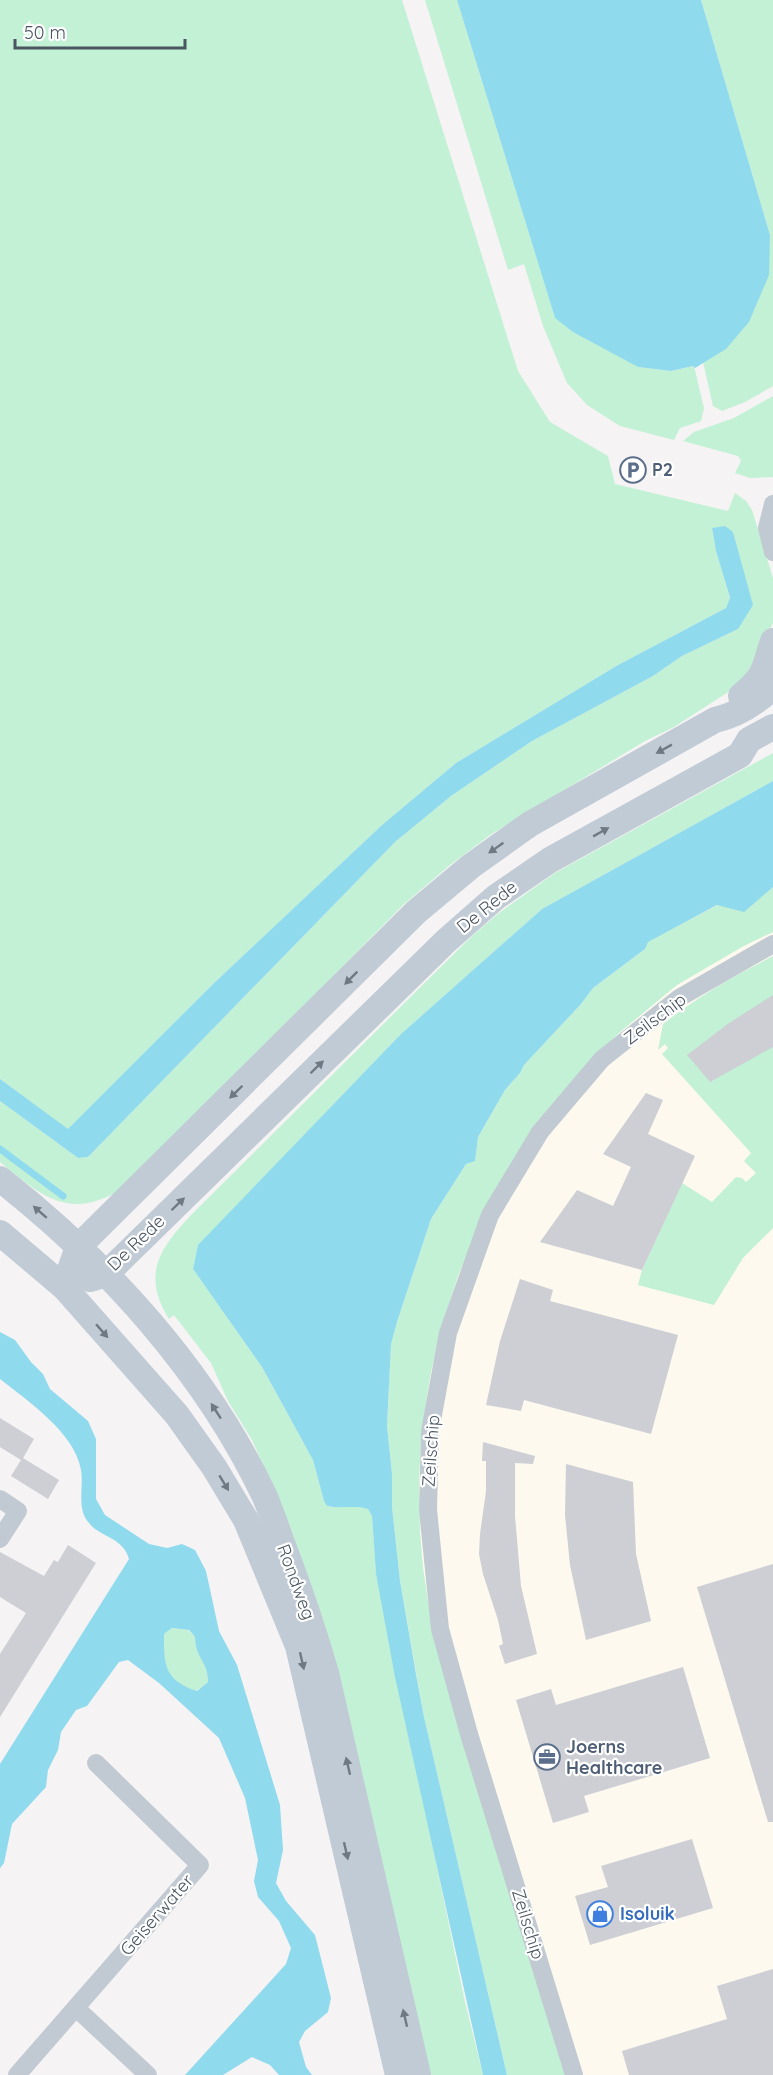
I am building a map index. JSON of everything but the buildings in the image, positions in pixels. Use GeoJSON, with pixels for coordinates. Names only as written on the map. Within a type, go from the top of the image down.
{"type":"FeatureCollection","features":[{"type":"Feature","properties":{"kind":"main road"},"geometry":{"type":"LineString","coordinates":[[64,1287],[78,1246],[416,912],[471,866],[530,824],[715,720],[759,679],[769,678],[773,641]]}},
{"type":"Feature","properties":{"kind":"main road","name":"De Rede"},"geometry":{"type":"LineString","coordinates":[[64,1287],[106,1274],[446,941],[496,897],[550,860],[740,755],[749,740],[773,727]]}},
{"type":"Feature","properties":{"kind":"main road","name":"De Rede"},"geometry":{"type":"LineString","coordinates":[[740,755],[754,756],[773,746]]}},
{"type":"Feature","properties":{"kind":"main road","name":"Rondweg"},"geometry":{"type":"LineString","coordinates":[[0,1179],[78,1246],[148,1321],[201,1389],[245,1459],[265,1499],[308,1612],[326,1673],[418,2075]]}},
{"type":"Feature","properties":{"kind":"main road","name":"Rondweg"},"geometry":{"type":"LineString","coordinates":[[0,1233],[64,1287],[177,1415],[214,1467],[250,1530],[298,1646],[398,2075]]}},
{"type":"Feature","properties":{"kind":"street"},"geometry":{"type":"LineString","coordinates":[[773,504],[767,528],[773,552]]}},
{"type":"Feature","properties":{"kind":"street","name":"Zeilschip"},"geometry":{"type":"LineString","coordinates":[[574,2075],[469,1734],[440,1629],[428,1510],[430,1431],[448,1333],[490,1215],[540,1132],[602,1059],[680,998],[773,944]]}},
{"type":"Feature","properties":{"kind":"street"},"geometry":{"type":"LineString","coordinates":[[0,1499],[18,1511],[0,1539]]}},
{"type":"Feature","properties":{"kind":"street","name":"Geiserwater"},"geometry":{"type":"LineString","coordinates":[[17,2075],[200,1865],[96,1763]]}},
{"type":"Feature","properties":{"kind":"street"},"geometry":{"type":"LineString","coordinates":[[76,2008],[148,2075]]}},
{"type":"Feature","properties":{"kind":"shaded area"},"geometry":{"type":"Polygon","coordinates":[[[773,915],[773,2075],[502,2075],[399,1502],[432,1280],[569,1038],[773,915]]]}},
{"type":"Feature","properties":{"kind":"green space"},"geometry":{"type":"Polygon","coordinates":[[[0,0],[402,0],[518,371],[550,422],[608,456],[615,484],[728,511],[735,493],[746,501],[752,510],[773,578],[773,623],[751,669],[736,687],[674,727],[645,741],[490,835],[450,865],[403,905],[126,1187],[89,1203],[73,1204],[45,1195],[0,1162],[0,1101],[78,1158],[88,1157],[395,842],[451,796],[532,741],[653,676],[682,656],[738,629],[740,561],[733,532],[712,528],[730,599],[726,608],[618,665],[456,763],[382,825],[212,985],[68,1130],[0,1079],[0,0]]]}},
{"type":"Feature","properties":{"kind":"green space"},"geometry":{"type":"Polygon","coordinates":[[[425,0],[457,0],[555,318],[638,367],[671,371],[694,366],[704,408],[701,421],[680,428],[674,440],[620,426],[587,405],[567,383],[543,326],[524,264],[508,270],[425,0]]]}},
{"type":"Feature","properties":{"kind":"green space"},"geometry":{"type":"Polygon","coordinates":[[[701,0],[773,0],[773,386],[745,402],[722,411],[713,406],[703,362],[726,348],[770,235],[701,0]]]}},
{"type":"Feature","properties":{"kind":"green space"},"geometry":{"type":"Polygon","coordinates":[[[773,396],[773,477],[750,478],[735,473],[741,461],[738,456],[683,441],[694,432],[734,418],[773,396]]]}},
{"type":"Feature","properties":{"kind":"green space"},"geometry":{"type":"Polygon","coordinates":[[[773,753],[773,781],[542,909],[401,1034],[198,1246],[193,1269],[262,1367],[313,1460],[327,1506],[368,1509],[372,1516],[376,1574],[465,2002],[483,2075],[421,2075],[313,1612],[262,1462],[252,1440],[228,1401],[211,1363],[174,1315],[169,1319],[156,1288],[158,1262],[171,1238],[192,1214],[472,936],[499,913],[555,873],[773,753]]]}},
{"type":"Feature","properties":{"kind":"green space"},"geometry":{"type":"Polygon","coordinates":[[[773,887],[773,932],[742,947],[677,985],[619,1033],[580,1073],[479,1226],[458,1276],[440,1332],[421,1435],[419,1484],[423,1567],[432,1628],[565,2075],[507,2075],[424,1717],[400,1581],[387,1426],[391,1344],[431,1219],[466,1164],[475,1160],[478,1137],[505,1090],[524,1065],[593,988],[645,949],[647,942],[718,905],[766,892],[773,887]]]}},
{"type":"Feature","properties":{"kind":"green space"},"geometry":{"type":"Polygon","coordinates":[[[773,956],[773,1228],[743,1258],[714,1305],[638,1285],[642,1270],[682,1183],[712,1202],[736,1177],[746,1182],[756,1173],[744,1161],[751,1153],[662,1054],[668,1048],[665,1044],[658,1050],[663,1024],[716,987],[773,956]]]}},
{"type":"Feature","properties":{"kind":"green space"},"geometry":{"type":"Polygon","coordinates":[[[172,1628],[188,1630],[195,1637],[208,1682],[196,1691],[177,1682],[171,1676],[165,1663],[164,1634],[172,1628]]]}},
{"type":"Feature","properties":{"kind":"water"},"geometry":{"type":"Polygon","coordinates":[[[457,0],[701,0],[770,235],[769,275],[749,322],[726,349],[695,368],[693,366],[671,371],[638,367],[573,332],[555,318],[457,0]]]}},
{"type":"Feature","properties":{"kind":"water"},"geometry":{"type":"Polygon","coordinates":[[[725,526],[733,532],[753,605],[738,629],[682,656],[653,676],[532,741],[451,796],[395,842],[88,1157],[78,1158],[0,1101],[0,1079],[68,1129],[212,985],[382,825],[456,763],[618,665],[726,608],[730,598],[716,551],[712,528],[725,526]]]}},
{"type":"Feature","properties":{"kind":"water"},"geometry":{"type":"Polygon","coordinates":[[[773,781],[773,887],[744,912],[717,905],[648,942],[645,949],[593,988],[524,1065],[505,1090],[478,1137],[475,1161],[466,1164],[431,1219],[391,1344],[387,1426],[400,1581],[424,1717],[507,2075],[483,2075],[395,1677],[376,1574],[372,1516],[368,1509],[327,1506],[313,1460],[262,1367],[193,1269],[198,1245],[401,1034],[542,909],[773,781]]]}},
{"type":"Feature","properties":{"kind":"water"},"geometry":{"type":"Polygon","coordinates":[[[0,1332],[15,1340],[43,1374],[50,1389],[88,1421],[96,1439],[96,1499],[105,1515],[149,1544],[167,1548],[182,1544],[195,1550],[206,1571],[219,1631],[237,1665],[280,1805],[283,1850],[276,1883],[286,1901],[315,1935],[331,1998],[328,2012],[305,2031],[299,2042],[306,2067],[312,2075],[279,2075],[270,2065],[252,2057],[223,2075],[185,2075],[286,1964],[291,1948],[279,1921],[258,1897],[254,1881],[258,1860],[245,1798],[219,1738],[159,1683],[128,1660],[119,1662],[87,1706],[76,1710],[61,1732],[58,1750],[48,1770],[46,1787],[12,1824],[4,1863],[0,1868],[0,1764],[129,1559],[122,1546],[99,1532],[85,1517],[82,1504],[81,1470],[70,1443],[49,1419],[0,1379],[0,1332]],[[172,1628],[164,1634],[166,1663],[168,1670],[178,1682],[197,1691],[208,1682],[195,1637],[189,1630],[172,1628]]]}},
{"type":"Feature","properties":{"kind":"waterway"},"geometry":{"type":"LineString","coordinates":[[0,1149],[63,1196]]}},
{"type":"Feature","properties":{"kind":"place","name":"P2"},"geometry":{"type":"Point","coordinates":[633,470]}},
{"type":"Feature","properties":{"kind":"place","name":"Joerns Healthcare"},"geometry":{"type":"Point","coordinates":[547,1757]}},
{"type":"Feature","properties":{"kind":"place","name":"Isoluik"},"geometry":{"type":"Point","coordinates":[600,1914]}}]}
